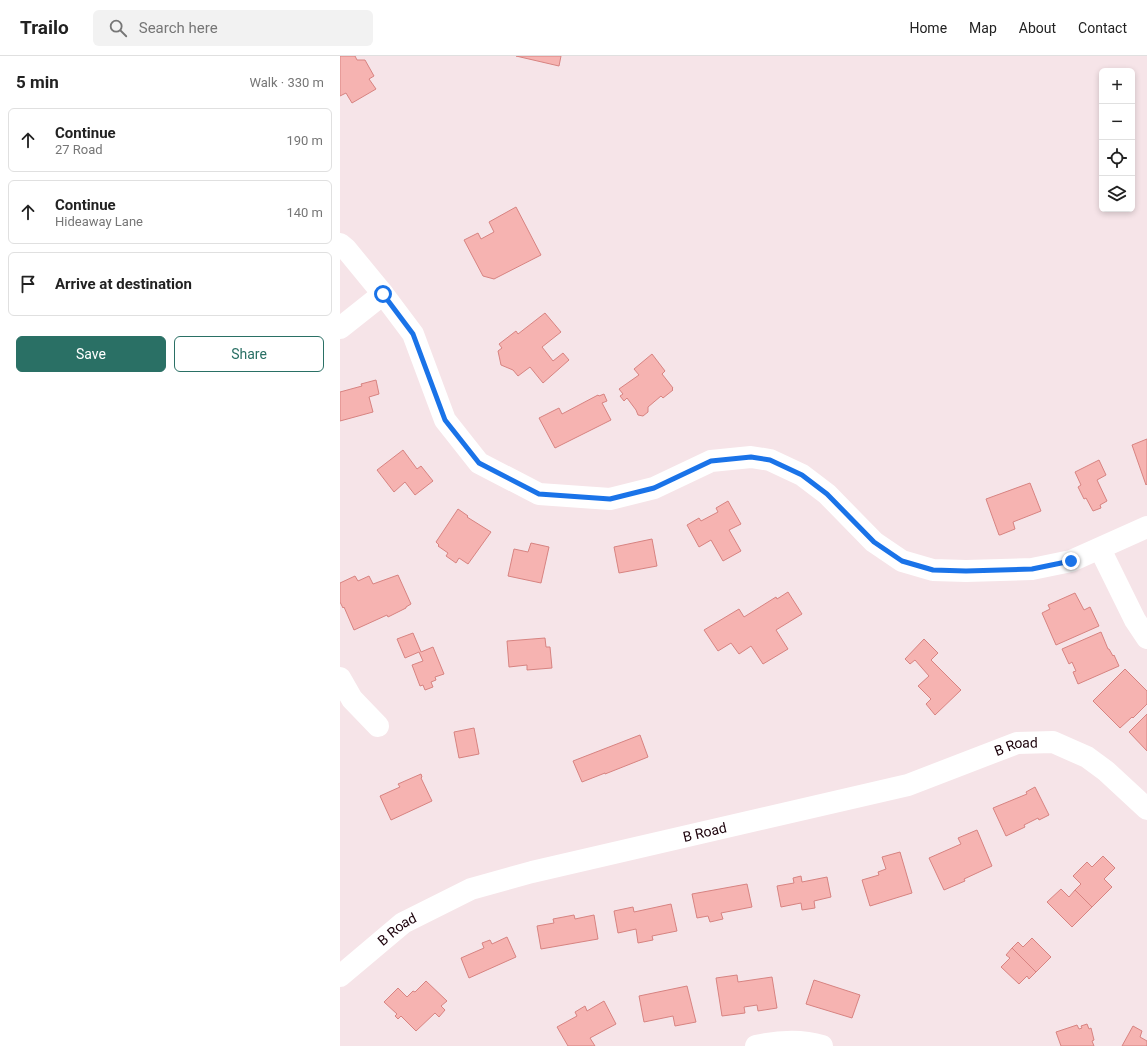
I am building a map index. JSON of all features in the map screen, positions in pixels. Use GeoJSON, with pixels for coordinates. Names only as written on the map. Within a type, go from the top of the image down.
{"type":"FeatureCollection","features":[{"type":"Feature","properties":{"kind":"street"},"geometry":{"type":"LineString","coordinates":[[340,244],[346,248],[413,334],[445,420],[479,463],[539,494],[610,499],[654,488],[711,461],[751,457],[770,460],[802,475],[827,494],[874,542],[902,561],[933,570],[966,571],[1032,569],[1071,561],[1147,527]]}},
{"type":"Feature","properties":{"kind":"street"},"geometry":{"type":"LineString","coordinates":[[340,328],[383,294]]}},
{"type":"Feature","properties":{"kind":"street"},"geometry":{"type":"LineString","coordinates":[[1100,549],[1135,620],[1147,638]]}},
{"type":"Feature","properties":{"kind":"street"},"geometry":{"type":"LineString","coordinates":[[340,678],[352,699],[378,726]]}},
{"type":"Feature","properties":{"kind":"street","name":"B Road"},"geometry":{"type":"LineString","coordinates":[[340,976],[403,922],[471,889],[532,872],[908,785],[1017,743],[1053,742],[1087,757],[1106,770],[1147,809]]}},
{"type":"Feature","properties":{"kind":"street"},"geometry":{"type":"LineString","coordinates":[[756,1046],[777,1041],[811,1043],[822,1046]]}},
{"type":"Feature","properties":{"kind":"building"},"geometry":{"type":"Polygon","coordinates":[[[340,56],[355,56],[357,60],[365,60],[374,76],[369,79],[376,89],[352,103],[346,93],[340,96],[340,56]]]}},
{"type":"Feature","properties":{"kind":"building"},"geometry":{"type":"Polygon","coordinates":[[[516,56],[561,56],[559,66],[516,56]]]}},
{"type":"Feature","properties":{"kind":"building"},"geometry":{"type":"Polygon","coordinates":[[[516,207],[541,255],[494,279],[483,276],[464,240],[478,233],[481,239],[494,232],[489,222],[516,207]]]}},
{"type":"Feature","properties":{"kind":"building"},"geometry":{"type":"Polygon","coordinates":[[[545,313],[561,332],[542,347],[553,361],[563,353],[569,360],[543,383],[530,367],[518,376],[513,370],[501,365],[498,351],[502,348],[499,344],[516,331],[518,334],[545,313]]]}},
{"type":"Feature","properties":{"kind":"building"},"geometry":{"type":"Polygon","coordinates":[[[652,354],[665,371],[662,374],[673,390],[663,398],[661,396],[648,407],[648,412],[643,416],[638,415],[627,398],[624,401],[620,396],[623,394],[619,389],[639,375],[634,369],[652,354]]]}},
{"type":"Feature","properties":{"kind":"building"},"geometry":{"type":"Polygon","coordinates":[[[376,380],[379,394],[369,397],[373,412],[340,421],[340,392],[362,386],[361,384],[376,380]]]}},
{"type":"Feature","properties":{"kind":"building"},"geometry":{"type":"Polygon","coordinates":[[[604,394],[607,401],[602,403],[611,420],[555,448],[539,418],[559,408],[562,414],[598,395],[604,394]]]}},
{"type":"Feature","properties":{"kind":"building"},"geometry":{"type":"Polygon","coordinates":[[[1147,439],[1147,484],[1146,485],[1132,445],[1147,439]]]}},
{"type":"Feature","properties":{"kind":"building"},"geometry":{"type":"Polygon","coordinates":[[[403,450],[417,469],[421,466],[433,481],[415,495],[405,482],[394,492],[377,470],[403,450]]]}},
{"type":"Feature","properties":{"kind":"building"},"geometry":{"type":"Polygon","coordinates":[[[1099,460],[1106,475],[1097,480],[1107,501],[1100,505],[1101,508],[1093,511],[1086,498],[1084,499],[1078,487],[1081,485],[1075,472],[1099,460]]]}},
{"type":"Feature","properties":{"kind":"building"},"geometry":{"type":"Polygon","coordinates":[[[1030,483],[1041,511],[1013,522],[1015,529],[999,535],[986,499],[1030,483]]]}},
{"type":"Feature","properties":{"kind":"building"},"geometry":{"type":"Polygon","coordinates":[[[728,501],[741,524],[729,530],[741,551],[723,561],[711,540],[699,547],[687,525],[699,518],[701,521],[718,512],[716,508],[728,501]]]}},
{"type":"Feature","properties":{"kind":"building"},"geometry":{"type":"Polygon","coordinates":[[[458,509],[468,516],[467,517],[491,532],[468,564],[459,558],[456,563],[446,556],[448,553],[438,546],[439,545],[436,542],[458,509]]]}},
{"type":"Feature","properties":{"kind":"building"},"geometry":{"type":"Polygon","coordinates":[[[652,539],[657,566],[619,573],[614,547],[652,539]]]}},
{"type":"Feature","properties":{"kind":"building"},"geometry":{"type":"Polygon","coordinates":[[[531,543],[549,547],[541,583],[508,576],[514,549],[528,552],[531,543]]]}},
{"type":"Feature","properties":{"kind":"building"},"geometry":{"type":"Polygon","coordinates":[[[398,575],[411,604],[388,617],[387,615],[354,630],[344,607],[343,608],[340,602],[340,583],[355,576],[358,581],[369,576],[373,584],[398,575]]]}},
{"type":"Feature","properties":{"kind":"building"},"geometry":{"type":"Polygon","coordinates":[[[788,592],[802,614],[776,630],[788,649],[763,664],[751,646],[739,654],[731,643],[718,651],[704,630],[739,609],[744,617],[776,597],[777,599],[788,592]]]}},
{"type":"Feature","properties":{"kind":"building"},"geometry":{"type":"Polygon","coordinates":[[[1075,593],[1084,610],[1090,607],[1099,626],[1056,645],[1042,613],[1050,609],[1048,605],[1075,593]]]}},
{"type":"Feature","properties":{"kind":"building"},"geometry":{"type":"Polygon","coordinates":[[[1101,632],[1108,649],[1113,656],[1114,655],[1119,666],[1078,684],[1073,672],[1076,671],[1072,662],[1069,664],[1062,649],[1101,632]]]}},
{"type":"Feature","properties":{"kind":"building"},"geometry":{"type":"Polygon","coordinates":[[[413,633],[421,652],[433,647],[444,674],[435,677],[436,680],[431,682],[433,687],[425,690],[423,685],[420,686],[412,665],[423,661],[419,652],[405,658],[397,639],[413,633]]]}},
{"type":"Feature","properties":{"kind":"building"},"geometry":{"type":"Polygon","coordinates":[[[545,638],[546,647],[550,647],[552,668],[527,670],[527,665],[509,667],[507,641],[545,638]]]}},
{"type":"Feature","properties":{"kind":"building"},"geometry":{"type":"Polygon","coordinates":[[[924,639],[938,653],[931,660],[961,690],[935,715],[926,704],[931,699],[918,686],[929,676],[915,660],[910,664],[905,659],[924,639]]]}},
{"type":"Feature","properties":{"kind":"building"},"geometry":{"type":"Polygon","coordinates":[[[1125,669],[1147,691],[1147,704],[1120,728],[1093,701],[1125,669]]]}},
{"type":"Feature","properties":{"kind":"building"},"geometry":{"type":"Polygon","coordinates":[[[1147,714],[1147,751],[1129,732],[1147,714]]]}},
{"type":"Feature","properties":{"kind":"building"},"geometry":{"type":"Polygon","coordinates":[[[474,728],[479,754],[459,758],[454,732],[474,728]]]}},
{"type":"Feature","properties":{"kind":"building"},"geometry":{"type":"Polygon","coordinates":[[[640,735],[648,757],[582,782],[573,761],[640,735]]]}},
{"type":"Feature","properties":{"kind":"building"},"geometry":{"type":"Polygon","coordinates":[[[421,774],[421,778],[432,801],[391,820],[380,796],[400,787],[398,784],[421,774]]]}},
{"type":"Feature","properties":{"kind":"building"},"geometry":{"type":"Polygon","coordinates":[[[1035,787],[1049,815],[1039,820],[1038,818],[1024,825],[1025,827],[1006,836],[993,808],[1027,794],[1026,792],[1035,787]]]}},
{"type":"Feature","properties":{"kind":"building"},"geometry":{"type":"Polygon","coordinates":[[[977,830],[992,866],[964,879],[965,881],[944,890],[929,858],[961,844],[958,838],[977,830]]]}},
{"type":"Feature","properties":{"kind":"building"},"geometry":{"type":"Polygon","coordinates":[[[900,852],[912,893],[870,906],[862,880],[879,875],[878,872],[886,869],[882,857],[900,852]]]}},
{"type":"Feature","properties":{"kind":"building"},"geometry":{"type":"Polygon","coordinates":[[[1103,856],[1115,868],[1104,879],[1112,887],[1092,907],[1075,890],[1081,884],[1073,876],[1087,862],[1092,867],[1103,856]]]}},
{"type":"Feature","properties":{"kind":"building"},"geometry":{"type":"Polygon","coordinates":[[[801,876],[802,882],[827,877],[831,897],[814,901],[815,908],[802,910],[801,903],[781,907],[777,886],[794,883],[793,878],[801,876]]]}},
{"type":"Feature","properties":{"kind":"building"},"geometry":{"type":"Polygon","coordinates":[[[747,884],[752,907],[721,913],[723,919],[710,922],[708,916],[697,918],[692,894],[747,884]]]}},
{"type":"Feature","properties":{"kind":"building"},"geometry":{"type":"Polygon","coordinates":[[[1061,889],[1069,897],[1075,890],[1092,907],[1072,927],[1047,902],[1061,889]]]}},
{"type":"Feature","properties":{"kind":"building"},"geometry":{"type":"Polygon","coordinates":[[[671,904],[677,931],[652,936],[653,940],[638,943],[636,929],[618,933],[614,911],[633,907],[634,912],[671,904]]]}},
{"type":"Feature","properties":{"kind":"building"},"geometry":{"type":"Polygon","coordinates":[[[574,915],[575,919],[594,915],[598,939],[541,949],[537,926],[554,923],[553,919],[574,915]]]}},
{"type":"Feature","properties":{"kind":"building"},"geometry":{"type":"Polygon","coordinates":[[[507,937],[516,957],[469,978],[461,958],[484,948],[482,943],[490,940],[492,944],[507,937]]]}},
{"type":"Feature","properties":{"kind":"building"},"geometry":{"type":"Polygon","coordinates":[[[1032,938],[1051,957],[1036,972],[1012,948],[1018,942],[1023,947],[1032,938]]]}},
{"type":"Feature","properties":{"kind":"building"},"geometry":{"type":"Polygon","coordinates":[[[1012,948],[1036,972],[1029,979],[1027,976],[1019,984],[1001,967],[1010,958],[1006,955],[1012,948]]]}},
{"type":"Feature","properties":{"kind":"building"},"geometry":{"type":"Polygon","coordinates":[[[737,975],[738,982],[772,977],[777,1008],[758,1011],[757,1005],[744,1007],[745,1013],[722,1016],[716,978],[737,975]]]}},
{"type":"Feature","properties":{"kind":"building"},"geometry":{"type":"Polygon","coordinates":[[[814,980],[860,995],[852,1018],[806,1004],[814,980]]]}},
{"type":"Feature","properties":{"kind":"building"},"geometry":{"type":"Polygon","coordinates":[[[426,981],[447,1001],[441,1006],[445,1010],[439,1017],[435,1013],[416,1031],[401,1016],[398,1019],[395,1016],[397,1014],[384,1002],[398,988],[407,997],[413,991],[415,992],[426,981]]]}},
{"type":"Feature","properties":{"kind":"building"},"geometry":{"type":"Polygon","coordinates":[[[687,986],[696,1022],[675,1026],[673,1016],[644,1022],[639,996],[687,986]]]}},
{"type":"Feature","properties":{"kind":"building"},"geometry":{"type":"Polygon","coordinates":[[[604,1001],[616,1024],[590,1038],[595,1046],[568,1046],[557,1027],[577,1016],[575,1012],[585,1006],[587,1011],[604,1001]]]}},
{"type":"Feature","properties":{"kind":"building"},"geometry":{"type":"Polygon","coordinates":[[[1087,1024],[1089,1029],[1091,1028],[1094,1046],[1061,1046],[1056,1032],[1077,1025],[1079,1029],[1082,1028],[1081,1026],[1087,1024]]]}},
{"type":"Feature","properties":{"kind":"building"},"geometry":{"type":"Polygon","coordinates":[[[1133,1026],[1142,1031],[1140,1037],[1147,1041],[1147,1046],[1122,1046],[1133,1026]]]}},
{"type":"Feature","properties":{"kind":"route"},"geometry":{"type":"LineString","coordinates":[[383,294],[413,334],[445,420],[479,463],[539,494],[610,499],[654,488],[711,461],[751,457],[770,460],[802,475],[827,494],[874,542],[902,561],[933,570],[966,571],[1032,569],[1071,561]]}}]}
